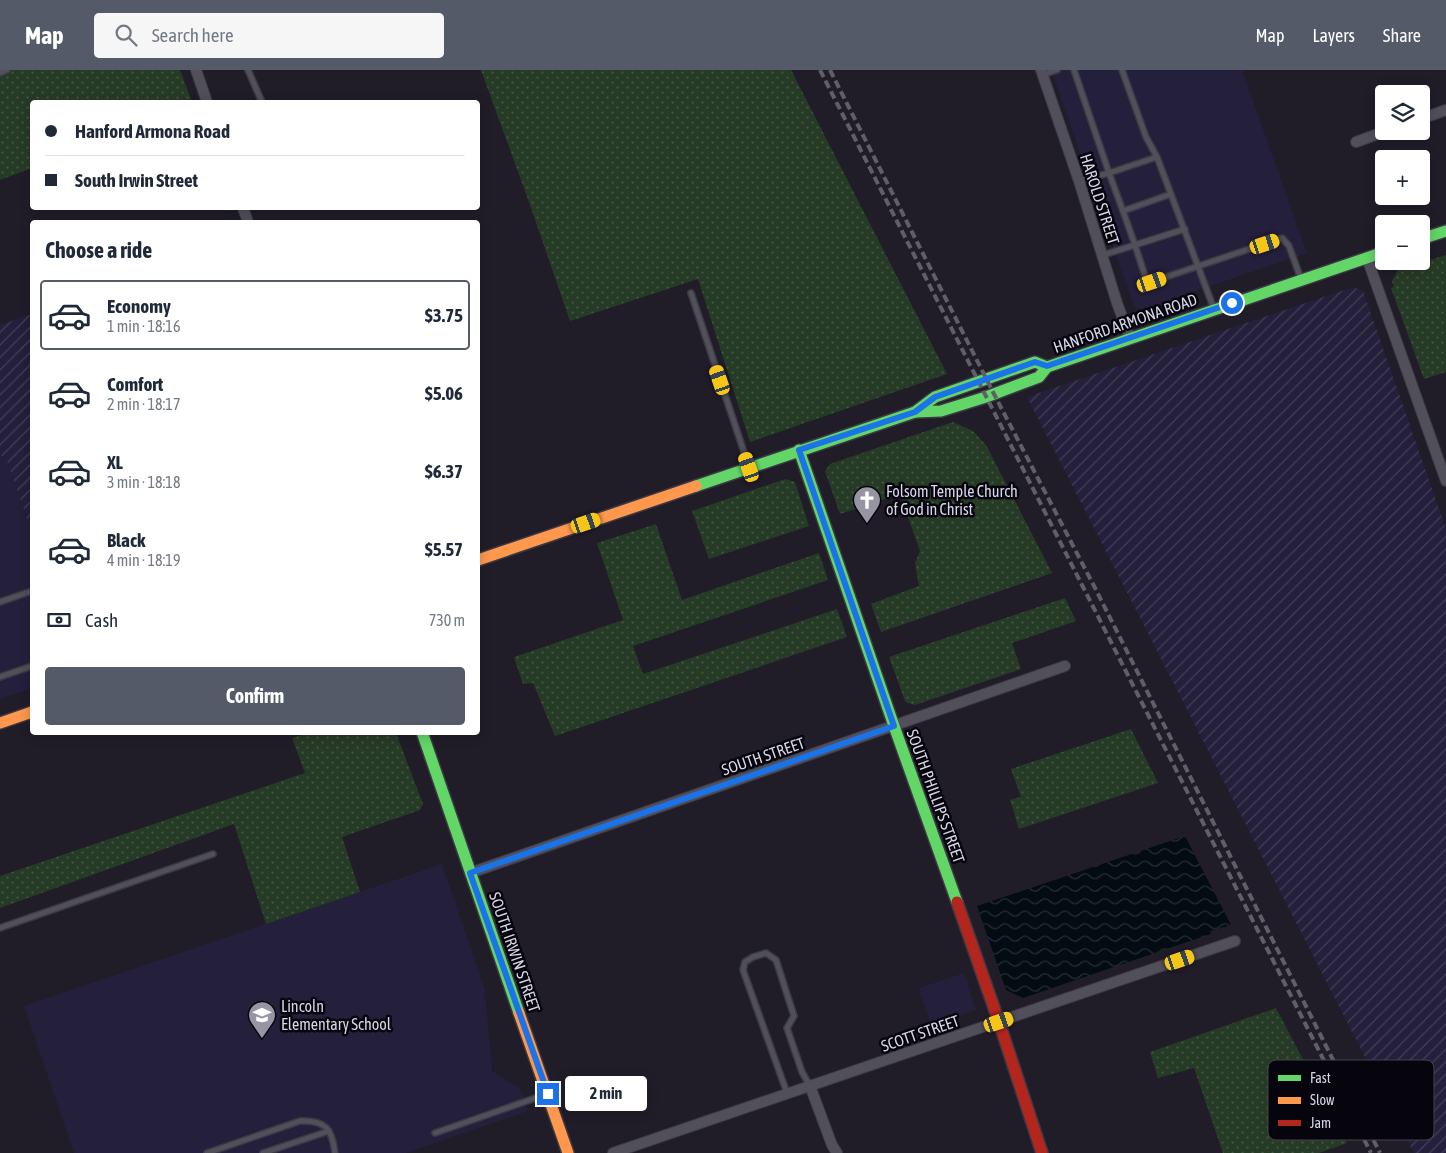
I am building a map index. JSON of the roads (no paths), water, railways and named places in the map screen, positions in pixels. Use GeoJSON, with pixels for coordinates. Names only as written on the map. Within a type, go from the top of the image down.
{"type":"FeatureCollection","features":[{"type":"Feature","properties":{"kind":"street"},"geometry":{"type":"LineString","coordinates":[[199,71],[206,100]]}},
{"type":"Feature","properties":{"kind":"street","name":"HAROLD STREET"},"geometry":{"type":"LineString","coordinates":[[1042,73],[1130,338]]}},
{"type":"Feature","properties":{"kind":"street"},"geometry":{"type":"LineString","coordinates":[[1430,116],[1446,110]]}},
{"type":"Feature","properties":{"kind":"street"},"geometry":{"type":"LineString","coordinates":[[1356,142],[1375,135]]}},
{"type":"Feature","properties":{"kind":"street"},"geometry":{"type":"LineString","coordinates":[[1430,237],[1446,231]]}},
{"type":"Feature","properties":{"kind":"street","name":"HANFORD ARMONA ROAD"},"geometry":{"type":"LineString","coordinates":[[915,412],[935,397],[1035,362],[1047,366],[1375,255]]}},
{"type":"Feature","properties":{"kind":"street"},"geometry":{"type":"LineString","coordinates":[[1367,258],[1446,481]]}},
{"type":"Feature","properties":{"kind":"street","name":"HANFORD ARMONA ROAD"},"geometry":{"type":"LineString","coordinates":[[915,412],[941,411],[977,400],[1040,377],[1047,366]]}},
{"type":"Feature","properties":{"kind":"street"},"geometry":{"type":"LineString","coordinates":[[480,559],[915,412]]}},
{"type":"Feature","properties":{"kind":"street","name":"SOUTH PHILLIPS STREET"},"geometry":{"type":"LineString","coordinates":[[799,450],[999,1022],[1042,1153]]}},
{"type":"Feature","properties":{"kind":"street","name":"SOUTH STREET"},"geometry":{"type":"LineString","coordinates":[[470,873],[1065,666]]}},
{"type":"Feature","properties":{"kind":"street"},"geometry":{"type":"LineString","coordinates":[[0,723],[30,713]]}},
{"type":"Feature","properties":{"kind":"street","name":"SOUTH IRWIN STREET"},"geometry":{"type":"LineString","coordinates":[[423,735],[568,1153]]}},
{"type":"Feature","properties":{"kind":"street","name":"SCOTT STREET"},"geometry":{"type":"LineString","coordinates":[[613,1153],[1235,941]]}},
{"type":"Feature","properties":{"kind":"street"},"geometry":{"type":"LineString","coordinates":[[810,1086],[837,1153]]}},
{"type":"Feature","properties":{"kind":"lane"},"geometry":{"type":"LineString","coordinates":[[0,73],[7,70]]}},
{"type":"Feature","properties":{"kind":"lane"},"geometry":{"type":"LineString","coordinates":[[248,70],[261,100]]}},
{"type":"Feature","properties":{"kind":"lane"},"geometry":{"type":"LineString","coordinates":[[1042,73],[1057,70]]}},
{"type":"Feature","properties":{"kind":"lane"},"geometry":{"type":"LineString","coordinates":[[1074,70],[1147,282],[1152,282],[1282,238],[1290,246],[1302,280]]}},
{"type":"Feature","properties":{"kind":"lane"},"geometry":{"type":"LineString","coordinates":[[1122,70],[1146,137],[1157,156],[1214,309]]}},
{"type":"Feature","properties":{"kind":"lane"},"geometry":{"type":"LineString","coordinates":[[1079,182],[1157,156]]}},
{"type":"Feature","properties":{"kind":"lane"},"geometry":{"type":"LineString","coordinates":[[1123,211],[1171,194]]}},
{"type":"Feature","properties":{"kind":"lane"},"geometry":{"type":"LineString","coordinates":[[1103,256],[1184,229]]}},
{"type":"Feature","properties":{"kind":"lane"},"geometry":{"type":"LineString","coordinates":[[691,293],[749,467]]}},
{"type":"Feature","properties":{"kind":"lane"},"geometry":{"type":"LineString","coordinates":[[0,602],[30,591]]}},
{"type":"Feature","properties":{"kind":"lane"},"geometry":{"type":"LineString","coordinates":[[0,677],[30,667]]}},
{"type":"Feature","properties":{"kind":"lane"},"geometry":{"type":"LineString","coordinates":[[0,928],[213,854]]}},
{"type":"Feature","properties":{"kind":"lane"},"geometry":{"type":"LineString","coordinates":[[787,1094],[743,970],[745,962],[753,957],[766,953],[776,960],[794,1016],[787,1028],[802,1072],[810,1086]]}},
{"type":"Feature","properties":{"kind":"lane"},"geometry":{"type":"LineString","coordinates":[[435,1132],[548,1094]]}},
{"type":"Feature","properties":{"kind":"lane"},"geometry":{"type":"LineString","coordinates":[[207,1153],[300,1121],[311,1120],[320,1122],[327,1127],[333,1141],[335,1153]]}},
{"type":"Feature","properties":{"kind":"lane"},"geometry":{"type":"LineString","coordinates":[[263,1153],[329,1131]]}},
{"type":"Feature","properties":{"kind":"water"},"geometry":{"type":"Polygon","coordinates":[[[1185,836],[1231,925],[1210,931],[1211,934],[1023,998],[1006,990],[977,906],[1185,836]]]}},
{"type":"Feature","properties":{"kind":"railway"},"geometry":{"type":"LineString","coordinates":[[820,70],[1324,1060]]}},
{"type":"Feature","properties":{"kind":"railway"},"geometry":{"type":"LineString","coordinates":[[830,70],[994,394],[1094,586],[1333,1060]]}},
{"type":"Feature","properties":{"kind":"railway"},"geometry":{"type":"LineString","coordinates":[[1364,1140],[1371,1153]]}},
{"type":"Feature","properties":{"kind":"railway"},"geometry":{"type":"LineString","coordinates":[[1373,1140],[1380,1153]]}},
{"type":"Feature","properties":{"kind":"place","name":"Folsom Temple Church of God in Christ"},"geometry":{"type":"Point","coordinates":[867,524]}},
{"type":"Feature","properties":{"kind":"place","name":"Lincoln Elementary School"},"geometry":{"type":"Point","coordinates":[262,1039]}}]}
